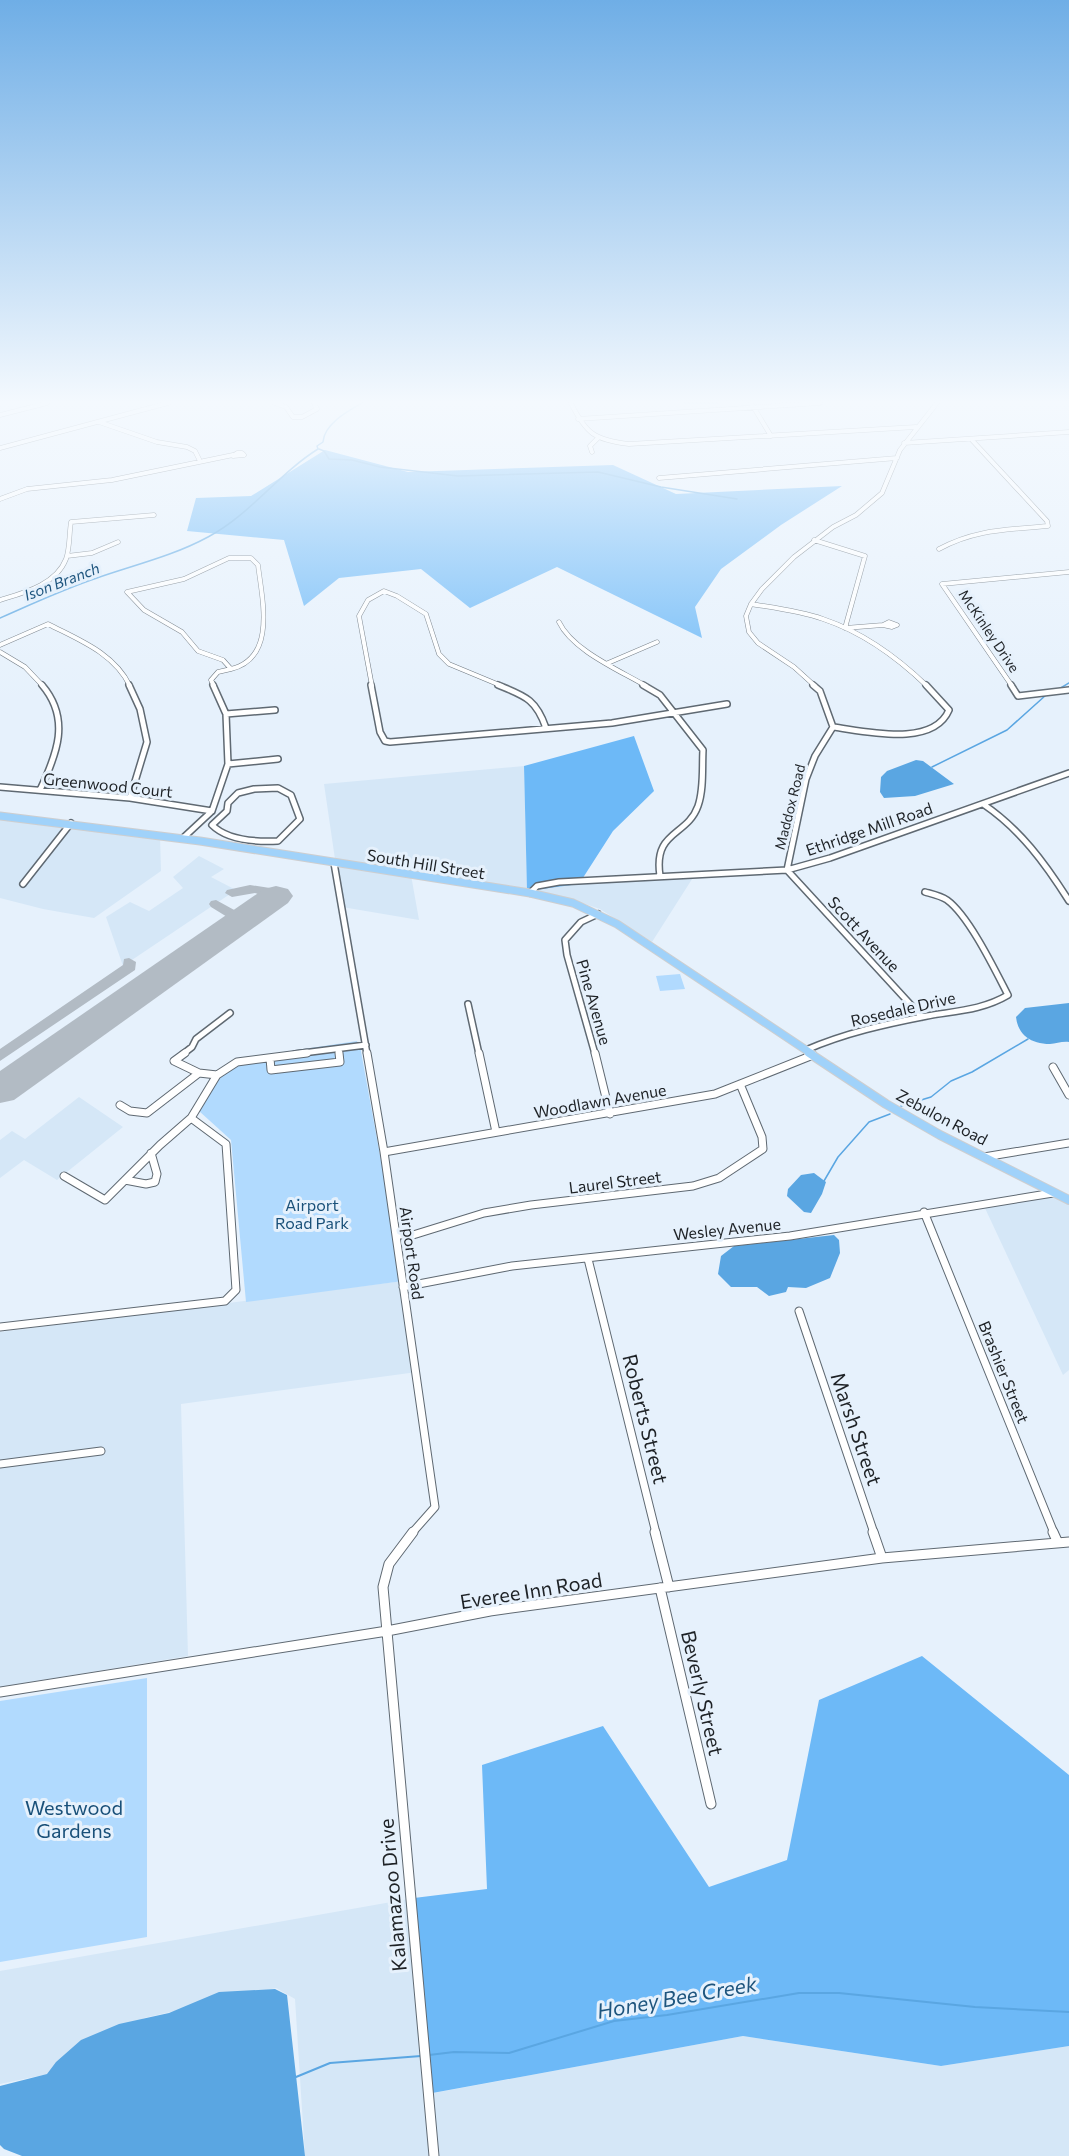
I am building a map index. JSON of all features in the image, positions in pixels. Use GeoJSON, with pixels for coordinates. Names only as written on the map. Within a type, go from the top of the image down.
{"type":"FeatureCollection","features":[{"type":"Feature","properties":{"kind":"main road","name":"South Hill Street"},"geometry":{"type":"LineString","coordinates":[[0,816],[183,838],[530,893],[573,903],[598,914],[658,950],[810,1053]]}},
{"type":"Feature","properties":{"kind":"main road","name":"Zebulon Road"},"geometry":{"type":"LineString","coordinates":[[810,1053],[886,1104],[1069,1200]]}},
{"type":"Feature","properties":{"kind":"street"},"geometry":{"type":"LineString","coordinates":[[751,604],[830,621],[870,643],[933,691],[949,710],[944,722],[930,730],[896,733],[833,727],[820,691],[794,667],[758,643],[749,632],[746,616],[751,604],[762,589],[814,540],[871,504]]}},
{"type":"Feature","properties":{"kind":"street"},"geometry":{"type":"LineString","coordinates":[[939,549],[961,537],[977,533],[1048,526],[1047,521],[1031,504]]}},
{"type":"Feature","properties":{"kind":"street"},"geometry":{"type":"LineString","coordinates":[[0,600],[29,590],[53,576],[67,556],[71,522],[154,515]]}},
{"type":"Feature","properties":{"kind":"street"},"geometry":{"type":"LineString","coordinates":[[814,540],[865,556],[845,628]]}},
{"type":"Feature","properties":{"kind":"street"},"geometry":{"type":"LineString","coordinates":[[67,556],[92,553],[118,542]]}},
{"type":"Feature","properties":{"kind":"street"},"geometry":{"type":"LineString","coordinates":[[183,838],[212,811],[228,764],[226,714],[212,680],[216,673],[231,669],[253,660],[260,645],[263,625],[256,561],[238,556],[223,560],[184,579],[131,590],[127,594],[144,610],[182,632],[198,651],[223,660],[231,669]]}},
{"type":"Feature","properties":{"kind":"street","name":"McKinley Drive"},"geometry":{"type":"LineString","coordinates":[[1069,572],[942,584],[1018,696],[1069,690]]}},
{"type":"Feature","properties":{"kind":"street"},"geometry":{"type":"LineString","coordinates":[[546,728],[540,710],[522,695],[459,669],[443,659],[436,647],[429,618],[422,610],[384,591],[373,596],[361,609],[359,616],[380,732],[385,741],[546,728],[629,721],[727,704]]}},
{"type":"Feature","properties":{"kind":"street"},"geometry":{"type":"LineString","coordinates":[[559,622],[568,638],[652,689],[676,713],[703,750],[701,796],[693,816],[664,843],[658,862],[660,876]]}},
{"type":"Feature","properties":{"kind":"street"},"geometry":{"type":"LineString","coordinates":[[0,645],[48,624],[97,649],[123,672],[140,709],[147,742],[130,798]]}},
{"type":"Feature","properties":{"kind":"street"},"geometry":{"type":"LineString","coordinates":[[845,628],[883,625]]}},
{"type":"Feature","properties":{"kind":"street"},"geometry":{"type":"LineString","coordinates":[[608,663],[657,642]]}},
{"type":"Feature","properties":{"kind":"street"},"geometry":{"type":"LineString","coordinates":[[0,652],[17,661],[34,675],[48,692],[57,712],[59,741],[40,790]]}},
{"type":"Feature","properties":{"kind":"street"},"geometry":{"type":"LineString","coordinates":[[226,714],[275,710]]}},
{"type":"Feature","properties":{"kind":"street","name":"Maddox Road"},"geometry":{"type":"LineString","coordinates":[[787,870],[806,779],[815,756],[833,727]]}},
{"type":"Feature","properties":{"kind":"street"},"geometry":{"type":"LineString","coordinates":[[228,764],[278,759]]}},
{"type":"Feature","properties":{"kind":"street","name":"Ethridge Mill Road"},"geometry":{"type":"LineString","coordinates":[[530,893],[537,886],[559,882],[787,870],[830,858],[1069,773]]}},
{"type":"Feature","properties":{"kind":"street","name":"Greenwood Court"},"geometry":{"type":"LineString","coordinates":[[0,787],[130,798],[212,811]]}},
{"type":"Feature","properties":{"kind":"street"},"geometry":{"type":"LineString","coordinates":[[278,788],[286,789],[295,797],[300,819],[278,842],[265,842],[221,834],[212,825],[227,811],[227,805],[235,793],[245,790],[278,788]]}},
{"type":"Feature","properties":{"kind":"street"},"geometry":{"type":"LineString","coordinates":[[983,804],[997,812],[1019,832],[1041,857],[1069,901]]}},
{"type":"Feature","properties":{"kind":"street"},"geometry":{"type":"LineString","coordinates":[[23,884],[72,823]]}},
{"type":"Feature","properties":{"kind":"street"},"geometry":{"type":"LineString","coordinates":[[258,851],[265,842]]}},
{"type":"Feature","properties":{"kind":"street","name":"Airport Road"},"geometry":{"type":"LineString","coordinates":[[334,863],[384,1152],[435,1507],[404,1544],[384,1575],[387,1631]]}},
{"type":"Feature","properties":{"kind":"street","name":"Scott Avenue"},"geometry":{"type":"LineString","coordinates":[[787,870],[922,1017]]}},
{"type":"Feature","properties":{"kind":"street","name":"Rosedale Drive"},"geometry":{"type":"LineString","coordinates":[[810,1053],[822,1043],[922,1017],[988,1005],[1008,994],[959,914],[948,901],[925,892]]}},
{"type":"Feature","properties":{"kind":"street","name":"Pine Avenue"},"geometry":{"type":"LineString","coordinates":[[598,914],[581,922],[566,940],[567,955],[585,1013],[610,1114]]}},
{"type":"Feature","properties":{"kind":"street"},"geometry":{"type":"LineString","coordinates":[[468,1004],[496,1132]]}},
{"type":"Feature","properties":{"kind":"street"},"geometry":{"type":"LineString","coordinates":[[218,1075],[199,1073],[174,1061],[192,1047],[196,1039],[230,1013]]}},
{"type":"Feature","properties":{"kind":"street"},"geometry":{"type":"LineString","coordinates":[[64,1176],[105,1200],[151,1153],[191,1118],[218,1075],[237,1062],[366,1045]]}},
{"type":"Feature","properties":{"kind":"street"},"geometry":{"type":"LineString","coordinates":[[270,1058],[272,1070],[340,1062],[339,1049]]}},
{"type":"Feature","properties":{"kind":"street","name":"Woodlawn Avenue"},"geometry":{"type":"LineString","coordinates":[[384,1152],[715,1094],[810,1053]]}},
{"type":"Feature","properties":{"kind":"street"},"geometry":{"type":"LineString","coordinates":[[1053,1067],[1069,1095]]}},
{"type":"Feature","properties":{"kind":"street"},"geometry":{"type":"LineString","coordinates":[[120,1105],[130,1111],[147,1113],[199,1073]]}},
{"type":"Feature","properties":{"kind":"street","name":"Laurel Street"},"geometry":{"type":"LineString","coordinates":[[397,1235],[413,1235],[484,1213],[531,1205],[693,1186],[719,1178],[763,1149],[762,1137],[740,1084]]}},
{"type":"Feature","properties":{"kind":"street"},"geometry":{"type":"LineString","coordinates":[[0,1328],[225,1301],[236,1290],[226,1144],[191,1118]]}},
{"type":"Feature","properties":{"kind":"street"},"geometry":{"type":"LineString","coordinates":[[984,1156],[1069,1143]]}},
{"type":"Feature","properties":{"kind":"street"},"geometry":{"type":"LineString","coordinates":[[124,1180],[146,1184],[155,1182],[157,1174],[151,1153]]}},
{"type":"Feature","properties":{"kind":"street","name":"Wesley Avenue"},"geometry":{"type":"LineString","coordinates":[[403,1287],[512,1266],[790,1236],[1054,1192]]}},
{"type":"Feature","properties":{"kind":"street","name":"Brashier Street"},"geometry":{"type":"LineString","coordinates":[[924,1212],[1058,1543]]}},
{"type":"Feature","properties":{"kind":"street","name":"Roberts Street"},"geometry":{"type":"LineString","coordinates":[[588,1258],[664,1587]]}},
{"type":"Feature","properties":{"kind":"street","name":"Marsh Street"},"geometry":{"type":"LineString","coordinates":[[798,1311],[882,1558]]}},
{"type":"Feature","properties":{"kind":"street"},"geometry":{"type":"LineString","coordinates":[[0,1464],[101,1451]]}},
{"type":"Feature","properties":{"kind":"street","name":"Everee Inn Road"},"geometry":{"type":"LineString","coordinates":[[0,1692],[387,1631],[490,1611],[882,1558],[1069,1542]]}},
{"type":"Feature","properties":{"kind":"street","name":"Beverly Street"},"geometry":{"type":"LineString","coordinates":[[664,1587],[711,1804]]}},
{"type":"Feature","properties":{"kind":"street","name":"Kalamazoo Drive"},"geometry":{"type":"LineString","coordinates":[[387,1631],[434,2156]]}},
{"type":"Feature","properties":{"kind":"shaded area"},"geometry":{"type":"Polygon","coordinates":[[[194,504],[814,504],[721,569],[695,607],[702,638],[557,567],[470,608],[421,569],[339,578],[304,606],[284,540],[187,531],[194,504]]]}},
{"type":"Feature","properties":{"kind":"shaded area"},"geometry":{"type":"Polygon","coordinates":[[[634,736],[654,791],[613,831],[579,884],[527,891],[524,766],[634,736]]]}},
{"type":"Feature","properties":{"kind":"shaded area"},"geometry":{"type":"Polygon","coordinates":[[[916,760],[923,761],[954,784],[915,796],[884,798],[880,792],[881,777],[887,771],[916,760]]]}},
{"type":"Feature","properties":{"kind":"shaded area"},"geometry":{"type":"Polygon","coordinates":[[[524,766],[527,891],[563,885],[694,876],[652,942],[600,909],[561,896],[411,875],[419,920],[342,907],[324,784],[524,766]]]}},
{"type":"Feature","properties":{"kind":"shaded area"},"geometry":{"type":"Polygon","coordinates":[[[0,818],[160,836],[161,871],[94,918],[43,909],[0,898],[0,818]]]}},
{"type":"Feature","properties":{"kind":"shaded area"},"geometry":{"type":"Polygon","coordinates":[[[199,856],[224,869],[211,877],[236,890],[123,966],[106,917],[130,902],[149,911],[183,888],[173,877],[199,856]]]}},
{"type":"Feature","properties":{"kind":"shaded area"},"geometry":{"type":"Polygon","coordinates":[[[1069,1003],[1069,1042],[1043,1044],[1031,1040],[1019,1029],[1016,1017],[1025,1008],[1069,1003]]]}},
{"type":"Feature","properties":{"kind":"shaded area"},"geometry":{"type":"Polygon","coordinates":[[[79,1097],[123,1127],[57,1180],[24,1160],[0,1178],[0,1140],[12,1131],[25,1139],[79,1097]]]}},
{"type":"Feature","properties":{"kind":"shaded area"},"geometry":{"type":"Polygon","coordinates":[[[814,1173],[826,1182],[811,1213],[804,1212],[787,1196],[788,1189],[801,1175],[814,1173]]]}},
{"type":"Feature","properties":{"kind":"shaded area"},"geometry":{"type":"Polygon","coordinates":[[[1057,1192],[1069,1197],[1069,1370],[1063,1375],[984,1206],[1057,1192]]]}},
{"type":"Feature","properties":{"kind":"shaded area"},"geometry":{"type":"Polygon","coordinates":[[[834,1235],[839,1240],[840,1253],[830,1278],[806,1288],[788,1287],[786,1292],[769,1296],[757,1287],[731,1287],[718,1274],[721,1256],[734,1246],[834,1235]]]}},
{"type":"Feature","properties":{"kind":"shaded area"},"geometry":{"type":"Polygon","coordinates":[[[403,1281],[417,1372],[181,1404],[188,1656],[0,1687],[0,1332],[403,1281]]]}},
{"type":"Feature","properties":{"kind":"shaded area"},"geometry":{"type":"Polygon","coordinates":[[[922,1656],[1069,1775],[1069,2046],[941,2066],[743,2036],[427,2094],[414,1898],[487,1889],[482,1765],[603,1726],[709,1887],[787,1860],[819,1700],[922,1656]]]}},
{"type":"Feature","properties":{"kind":"shaded area"},"geometry":{"type":"Polygon","coordinates":[[[414,1898],[428,2094],[743,2036],[941,2066],[1069,2046],[1069,2156],[305,2156],[295,1999],[276,1988],[144,2018],[78,2054],[48,2074],[0,2084],[0,1971],[414,1898]]]}},
{"type":"Feature","properties":{"kind":"shaded area"},"geometry":{"type":"Polygon","coordinates":[[[275,1989],[287,1995],[305,2156],[22,2156],[0,2145],[0,2086],[47,2074],[56,2062],[81,2040],[119,2024],[169,2013],[219,1992],[275,1989]]]}},
{"type":"Feature","properties":{"kind":"green space"},"geometry":{"type":"Polygon","coordinates":[[[680,974],[685,989],[660,991],[656,976],[680,974]]]}},
{"type":"Feature","properties":{"kind":"green space","name":"Airport Road Park"},"geometry":{"type":"Polygon","coordinates":[[[357,1041],[360,1046],[403,1281],[246,1302],[231,1140],[199,1111],[217,1080],[231,1066],[277,1053],[357,1041]]]}},
{"type":"Feature","properties":{"kind":"green space","name":"Westwood Gardens"},"geometry":{"type":"Polygon","coordinates":[[[147,1678],[147,1937],[0,1962],[0,1701],[147,1678]]]}},
{"type":"Feature","properties":{"kind":"waterway","name":"Ison Branch"},"geometry":{"type":"LineString","coordinates":[[0,618],[72,587],[195,544],[223,528],[254,504]]}},
{"type":"Feature","properties":{"kind":"waterway"},"geometry":{"type":"LineString","coordinates":[[1059,689],[1069,683]]}},
{"type":"Feature","properties":{"kind":"waterway"},"geometry":{"type":"LineString","coordinates":[[932,767],[1007,730],[1046,695]]}},
{"type":"Feature","properties":{"kind":"waterway"},"geometry":{"type":"LineString","coordinates":[[901,1106],[931,1097],[951,1081],[972,1072],[1028,1039]]}},
{"type":"Feature","properties":{"kind":"waterway"},"geometry":{"type":"LineString","coordinates":[[824,1181],[838,1157],[869,1122],[890,1114]]}},
{"type":"Feature","properties":{"kind":"waterway","name":"Honey Bee Creek"},"geometry":{"type":"LineString","coordinates":[[429,2055],[454,2052],[509,2053],[614,2021],[667,2015],[799,1993],[839,1993],[975,2007],[1069,2012]]}},
{"type":"Feature","properties":{"kind":"waterway","name":"Honey Bee Creek"},"geometry":{"type":"LineString","coordinates":[[296,2077],[330,2063],[421,2056]]}},
{"type":"Feature","properties":{"kind":"taxiway"},"geometry":{"type":"LineString","coordinates":[[232,893],[255,889],[276,896]]}},
{"type":"Feature","properties":{"kind":"taxiway"},"geometry":{"type":"LineString","coordinates":[[216,904],[242,920]]}},
{"type":"Feature","properties":{"kind":"taxiway"},"geometry":{"type":"LineString","coordinates":[[0,1056],[130,967],[129,962]]}},
{"type":"Feature","properties":{"kind":"runway"},"geometry":{"type":"LineString","coordinates":[[0,1090],[276,896]]}}]}
